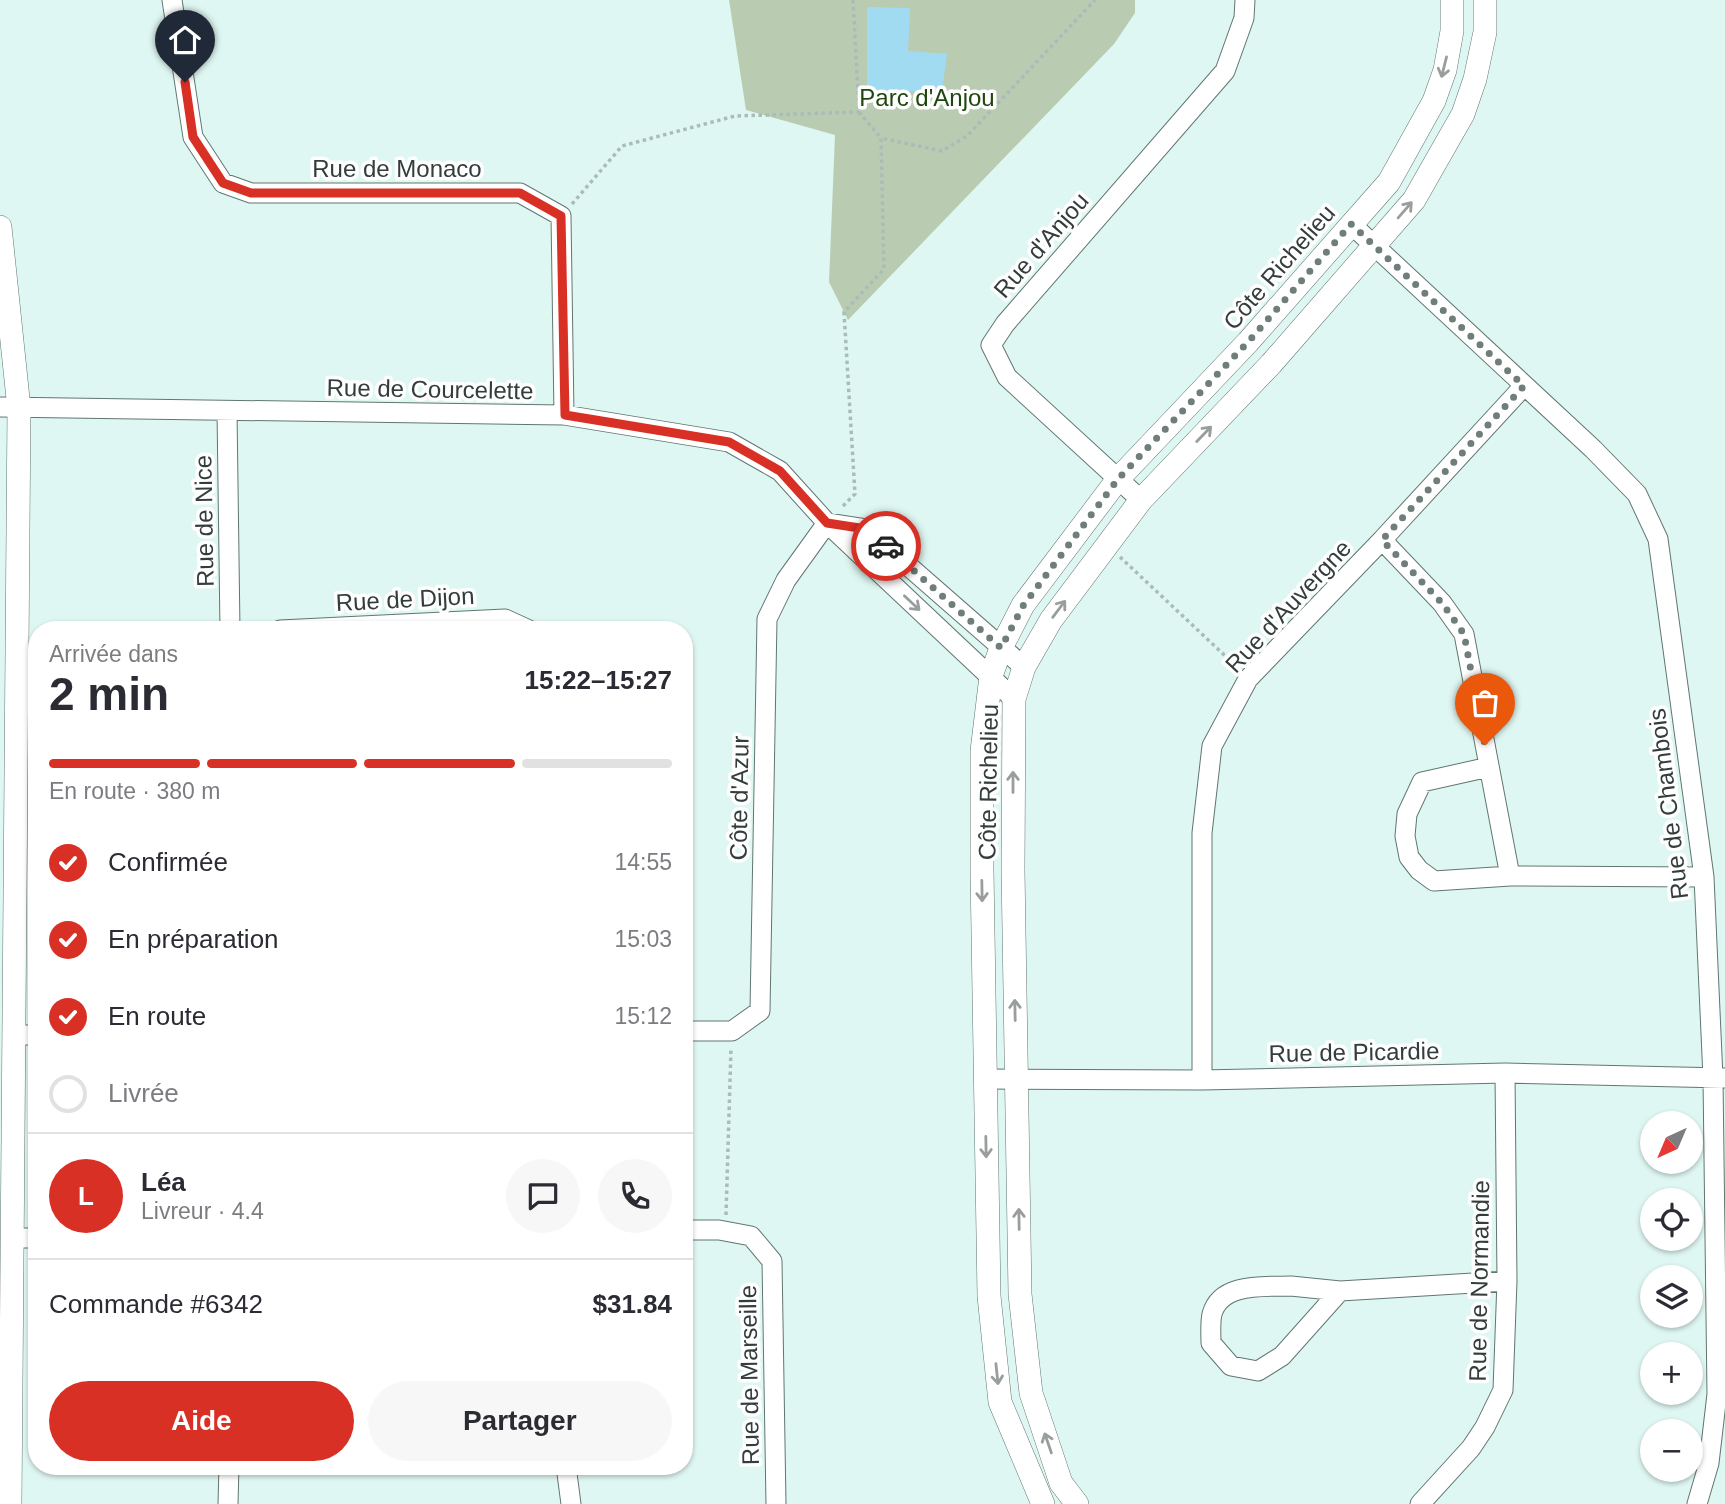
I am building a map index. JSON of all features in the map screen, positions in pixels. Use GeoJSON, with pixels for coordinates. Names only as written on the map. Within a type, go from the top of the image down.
{"type":"FeatureCollection","features":[{"type":"Feature","properties":{"kind":"street","name":"Rue de Monaco"},"geometry":{"type":"LineString","coordinates":[[172,0],[193,137],[223,183],[251,193],[520,193],[561,216]]}},
{"type":"Feature","properties":{"kind":"street","name":"Rue d'Anjou"},"geometry":{"type":"LineString","coordinates":[[1141,500],[1007,377],[991,345],[1005,324],[1225,71],[1244,18],[1245,0]]}},
{"type":"Feature","properties":{"kind":"street","name":"Côte Richelieu"},"geometry":{"type":"LineString","coordinates":[[1044,1504],[1000,1402],[989,1296],[982,751],[991,676],[1001,648],[1023,606],[1118,479],[1248,342],[1389,182],[1434,101],[1445,70],[1452,31],[1452,0]]}},
{"type":"Feature","properties":{"kind":"street","name":"Côte Richelieu"},"geometry":{"type":"LineString","coordinates":[[1077,1504],[1061,1483],[1031,1393],[1020,1294],[1014,699],[1024,667],[1051,620],[1141,500],[1271,364],[1414,200],[1463,114],[1475,79],[1485,32],[1485,0]]}},
{"type":"Feature","properties":{"kind":"street"},"geometry":{"type":"LineString","coordinates":[[561,216],[565,415]]}},
{"type":"Feature","properties":{"kind":"street","name":"Rue de Chambois"},"geometry":{"type":"LineString","coordinates":[[1351,224],[1593,449],[1637,494],[1658,539],[1704,877],[1719,1078],[1717,1394],[1709,1463],[1697,1504]]}},
{"type":"Feature","properties":{"kind":"street"},"geometry":{"type":"LineString","coordinates":[[0,228],[9,408],[13,1035],[10,1504]]}},
{"type":"Feature","properties":{"kind":"street","name":"Rue d'Auvergne"},"geometry":{"type":"LineString","coordinates":[[1202,1080],[1203,821],[1212,746],[1248,678],[1382,540],[1524,386]]}},
{"type":"Feature","properties":{"kind":"street","name":"Rue de Courcelette"},"geometry":{"type":"LineString","coordinates":[[9,408],[565,415],[729,442],[780,471],[827,523],[1014,699]]}},
{"type":"Feature","properties":{"kind":"street","name":"Rue de Nice"},"geometry":{"type":"LineString","coordinates":[[227,411],[230,621]]}},
{"type":"Feature","properties":{"kind":"street"},"geometry":{"type":"LineString","coordinates":[[827,523],[866,529],[1024,667]]}},
{"type":"Feature","properties":{"kind":"street","name":"Côte d'Azur"},"geometry":{"type":"LineString","coordinates":[[732,1031],[760,1011],[767,618],[786,580],[827,523]]}},
{"type":"Feature","properties":{"kind":"street"},"geometry":{"type":"LineString","coordinates":[[1382,540],[1442,603],[1464,634],[1510,876]]}},
{"type":"Feature","properties":{"kind":"street","name":"Rue de Dijon"},"geometry":{"type":"LineString","coordinates":[[464,621],[509,621]]}},
{"type":"Feature","properties":{"kind":"street"},"geometry":{"type":"LineString","coordinates":[[1489,767],[1422,782],[1407,814],[1405,836],[1409,857],[1419,870],[1433,881],[1510,876],[1704,877]]}},
{"type":"Feature","properties":{"kind":"street"},"geometry":{"type":"LineString","coordinates":[[693,1031],[732,1031]]}},
{"type":"Feature","properties":{"kind":"street"},"geometry":{"type":"LineString","coordinates":[[13,1035],[28,1035]]}},
{"type":"Feature","properties":{"kind":"street","name":"Rue de Picardie"},"geometry":{"type":"LineString","coordinates":[[985,1079],[1202,1080],[1505,1073],[1719,1078]]}},
{"type":"Feature","properties":{"kind":"street","name":"Rue de Normandie"},"geometry":{"type":"LineString","coordinates":[[1420,1504],[1471,1448],[1485,1427],[1503,1390],[1507,1281],[1505,1073]]}},
{"type":"Feature","properties":{"kind":"street","name":"Rue de Marseille"},"geometry":{"type":"LineString","coordinates":[[693,1230],[726,1231],[751,1236],[772,1261],[776,1504]]}},
{"type":"Feature","properties":{"kind":"street"},"geometry":{"type":"LineString","coordinates":[[12,1238],[28,1238]]}},
{"type":"Feature","properties":{"kind":"street"},"geometry":{"type":"LineString","coordinates":[[1340,1291],[1282,1356],[1258,1371],[1231,1366],[1211,1343],[1213,1314],[1222,1297],[1241,1289],[1291,1286],[1340,1291],[1507,1281]]}},
{"type":"Feature","properties":{"kind":"street"},"geometry":{"type":"LineString","coordinates":[[228,1504],[229,1475]]}},
{"type":"Feature","properties":{"kind":"street"},"geometry":{"type":"LineString","coordinates":[[567,1475],[571,1504]]}},
{"type":"Feature","properties":{"kind":"path"},"geometry":{"type":"LineString","coordinates":[[853,0],[859,112],[881,138],[942,151],[967,136],[1094,0]]}},
{"type":"Feature","properties":{"kind":"path"},"geometry":{"type":"LineString","coordinates":[[561,216],[622,146],[734,116],[859,112]]}},
{"type":"Feature","properties":{"kind":"path"},"geometry":{"type":"LineString","coordinates":[[827,523],[855,494],[844,312],[884,269],[881,138]]}},
{"type":"Feature","properties":{"kind":"path"},"geometry":{"type":"LineString","coordinates":[[1107,545],[1248,678]]}},
{"type":"Feature","properties":{"kind":"path"},"geometry":{"type":"LineString","coordinates":[[726,1231],[732,1031]]}},
{"type":"Feature","properties":{"kind":"green space","name":"Parc d'Anjou"},"geometry":{"type":"Polygon","coordinates":[[[729,0],[1135,0],[1135,13],[1114,44],[848,320],[829,282],[835,135],[746,110],[729,0]]]}},
{"type":"Feature","properties":{"kind":"water"},"geometry":{"type":"Polygon","coordinates":[[[867,7],[910,8],[908,51],[947,54],[942,91],[867,91],[867,7]]]}},
{"type":"Feature","properties":{"kind":"way so far"},"geometry":{"type":"LineString","coordinates":[[886,546],[1001,648],[1023,606],[1118,479],[1248,342],[1351,224],[1524,386],[1382,540],[1442,603],[1464,634],[1485,745]]}},
{"type":"Feature","properties":{"kind":"route"},"geometry":{"type":"LineString","coordinates":[[185,82],[193,137],[223,183],[251,193],[520,193],[561,216],[565,415],[729,442],[780,471],[827,523],[866,529],[886,546]]}}]}
